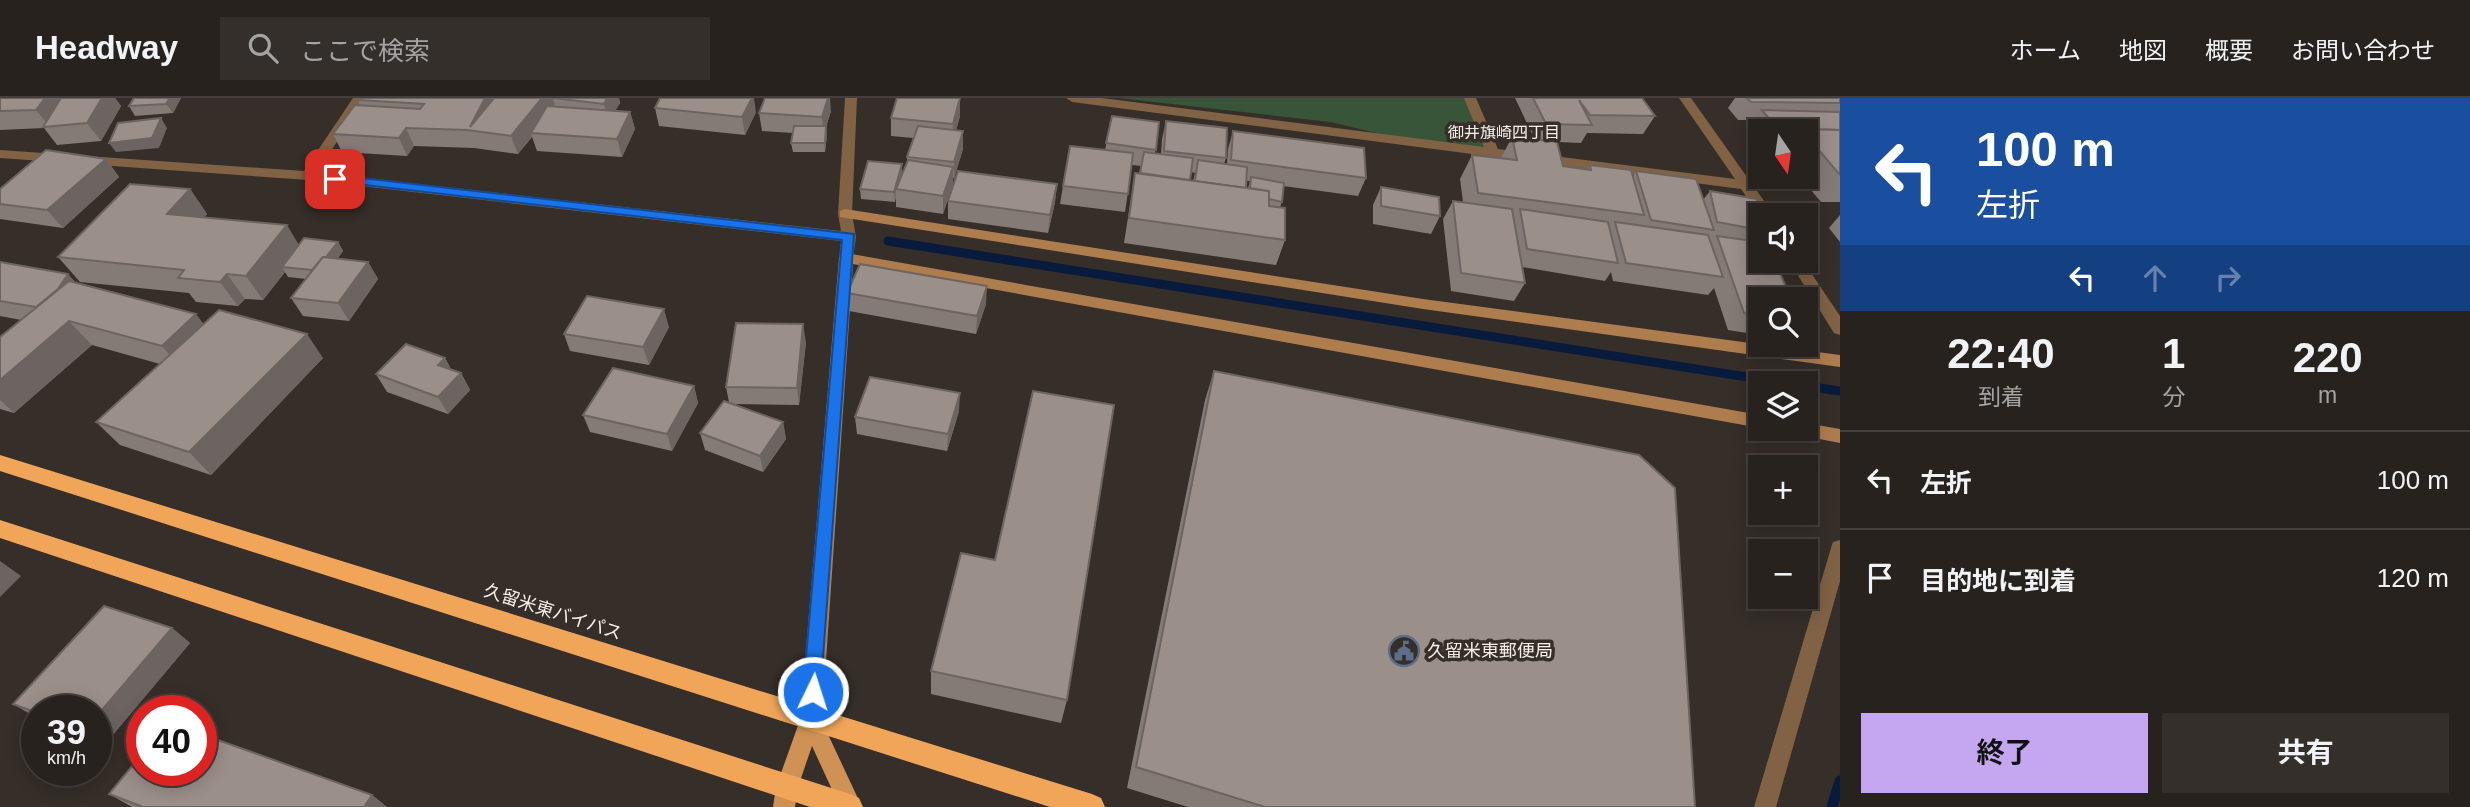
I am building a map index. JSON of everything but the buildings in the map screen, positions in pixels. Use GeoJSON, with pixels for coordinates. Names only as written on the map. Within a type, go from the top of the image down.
{"type":"FeatureCollection","features":[{"type":"Feature","properties":{"kind":"highway","name":"久留米東バイパス"},"geometry":{"type":"LineString","coordinates":[[0,463],[1092,807]]}},
{"type":"Feature","properties":{"kind":"highway"},"geometry":{"type":"LineString","coordinates":[[0,530],[785,797],[850,807]]}},
{"type":"Feature","properties":{"kind":"main road"},"geometry":{"type":"LineString","coordinates":[[785,797],[811,720]]}},
{"type":"Feature","properties":{"kind":"main road"},"geometry":{"type":"LineString","coordinates":[[811,720],[850,807]]}},
{"type":"Feature","properties":{"kind":"street"},"geometry":{"type":"LineString","coordinates":[[308,176],[359,98]]}},
{"type":"Feature","properties":{"kind":"street"},"geometry":{"type":"LineString","coordinates":[[811,720],[849,237],[845,214],[851,98]]}},
{"type":"Feature","properties":{"kind":"street"},"geometry":{"type":"LineString","coordinates":[[1072,98],[1425,145],[1492,150],[1747,185]]}},
{"type":"Feature","properties":{"kind":"street"},"geometry":{"type":"LineString","coordinates":[[1470,98],[1492,150]]}},
{"type":"Feature","properties":{"kind":"street"},"geometry":{"type":"LineString","coordinates":[[1685,98],[1759,203]]}},
{"type":"Feature","properties":{"kind":"street"},"geometry":{"type":"LineString","coordinates":[[0,154],[308,176],[849,237]]}},
{"type":"Feature","properties":{"kind":"street"},"geometry":{"type":"LineString","coordinates":[[845,214],[1423,304],[1840,361]]}},
{"type":"Feature","properties":{"kind":"street"},"geometry":{"type":"LineString","coordinates":[[846,257],[1748,420]]}},
{"type":"Feature","properties":{"kind":"street"},"geometry":{"type":"LineString","coordinates":[[1804,273],[1840,329]]}},
{"type":"Feature","properties":{"kind":"street"},"geometry":{"type":"LineString","coordinates":[[1818,432],[1840,436]]}},
{"type":"Feature","properties":{"kind":"street"},"geometry":{"type":"LineString","coordinates":[[1765,807],[1840,548]]}},
{"type":"Feature","properties":{"kind":"green space"},"geometry":{"type":"Polygon","coordinates":[[[1118,98],[1466,98],[1492,150],[1425,145],[1331,122],[1118,98]]]}},
{"type":"Feature","properties":{"kind":"waterway"},"geometry":{"type":"LineString","coordinates":[[888,241],[1748,377]]}},
{"type":"Feature","properties":{"kind":"waterway"},"geometry":{"type":"LineString","coordinates":[[1818,388],[1840,391]]}},
{"type":"Feature","properties":{"kind":"waterway"},"geometry":{"type":"LineString","coordinates":[[1832,807],[1840,781]]}},
{"type":"Feature","properties":{"kind":"place","name":"久留米東郵便局"},"geometry":{"type":"Point","coordinates":[1404,651]}},
{"type":"Feature","properties":{"kind":"district","name":"御井旗崎四丁目"},"geometry":{"type":"Point","coordinates":[1504,132]}},
{"type":"Feature","properties":{"kind":"route"},"geometry":{"type":"LineString","coordinates":[[335,179],[849,237],[813,692]]}}]}
